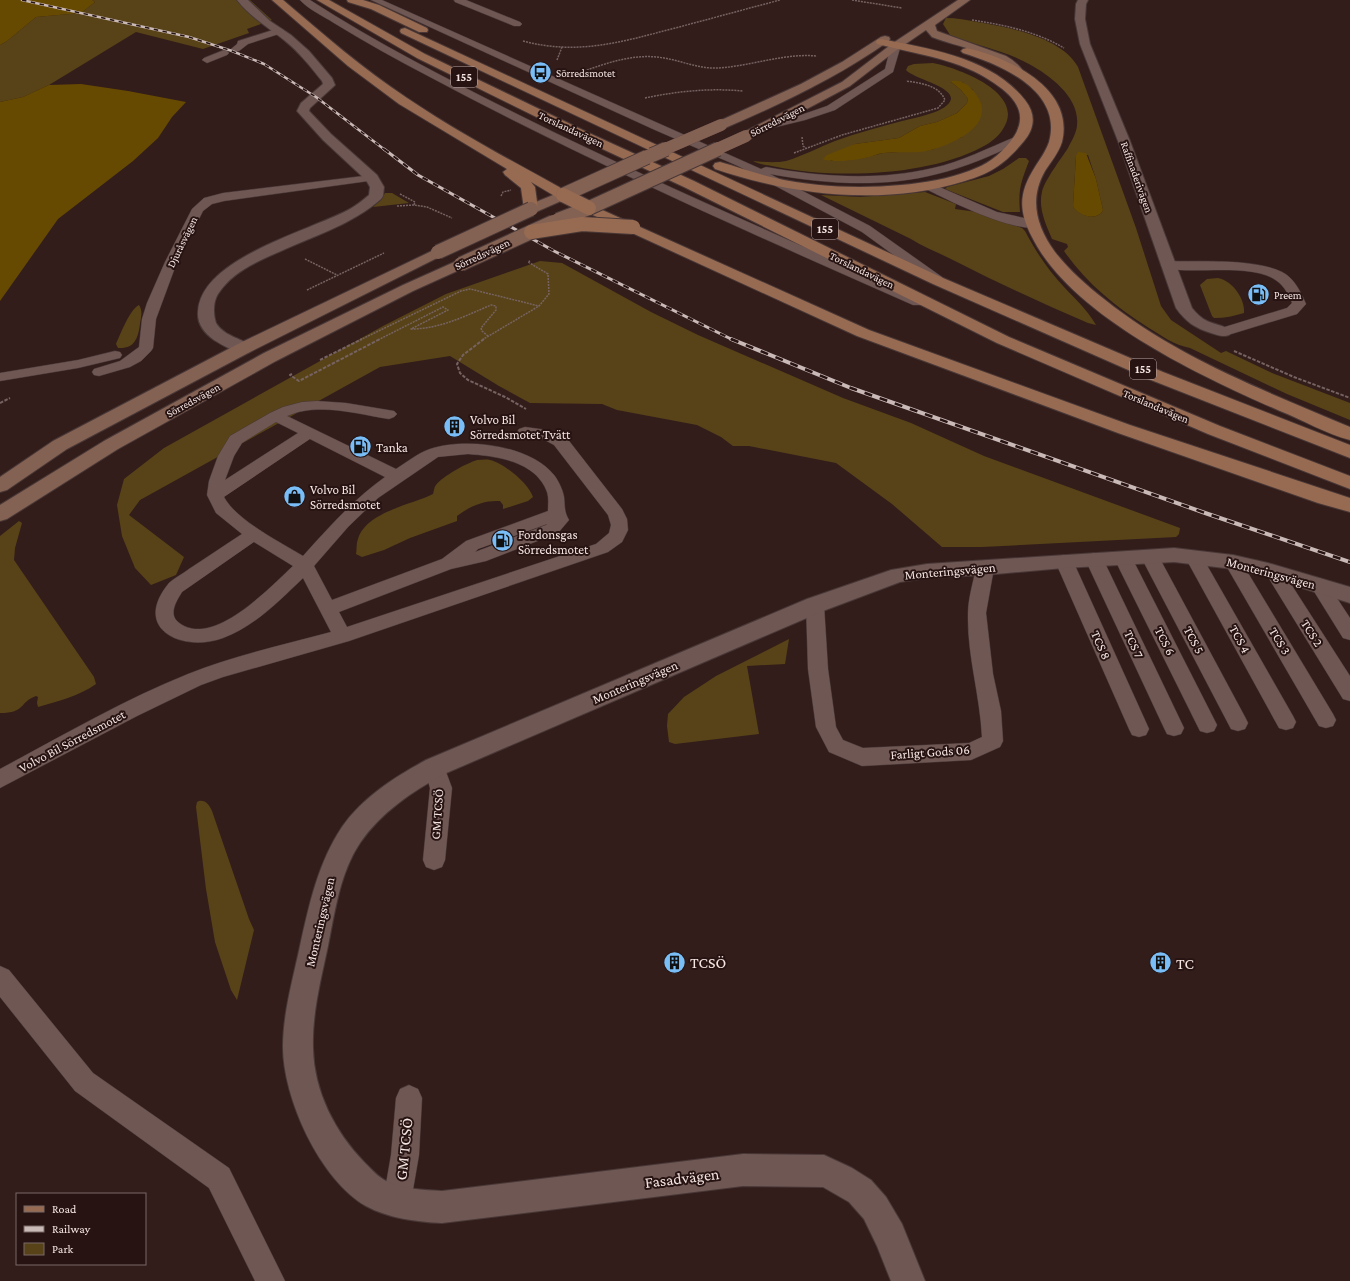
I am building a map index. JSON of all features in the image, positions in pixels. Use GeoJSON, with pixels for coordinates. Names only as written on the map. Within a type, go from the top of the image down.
{"type":"FeatureCollection","features":[{"type":"Feature","properties":{"kind":"main road"},"geometry":{"type":"LineString","coordinates":[[277,0],[371,79],[420,112],[483,150],[589,208],[863,333],[1124,429],[1317,496],[1350,505]]}},
{"type":"Feature","properties":{"kind":"main road","name":"Torslandavägen"},"geometry":{"type":"LineString","coordinates":[[322,0],[428,60],[689,184],[1003,340],[1214,430],[1350,482]]}},
{"type":"Feature","properties":{"kind":"main road","name":"Torslandavägen"},"geometry":{"type":"LineString","coordinates":[[344,0],[427,42],[938,281],[1157,376],[1350,452]]}},
{"type":"Feature","properties":{"kind":"main road"},"geometry":{"type":"LineString","coordinates":[[352,0],[375,7],[529,80],[721,167],[776,182],[809,188],[856,191],[899,190],[928,186],[959,179],[978,172],[1000,160],[1019,139],[1026,127],[1027,114],[1018,97],[1005,85],[983,72],[966,65],[881,42]]}},
{"type":"Feature","properties":{"kind":"main road"},"geometry":{"type":"LineString","coordinates":[[892,34],[973,52],[1026,76],[1044,91],[1054,107],[1058,126],[1055,143],[1030,191],[1029,208],[1042,243],[1064,273],[1112,315],[1179,355],[1217,374],[1350,434]]}},
{"type":"Feature","properties":{"kind":"main road"},"geometry":{"type":"LineString","coordinates":[[483,150],[528,187],[531,209]]}},
{"type":"Feature","properties":{"kind":"main road"},"geometry":{"type":"LineString","coordinates":[[531,232],[582,224],[633,227]]}},
{"type":"Feature","properties":{"kind":"street"},"geometry":{"type":"LineString","coordinates":[[242,0],[266,23],[287,37],[305,53],[328,80],[329,85],[325,90],[305,106],[303,111],[305,115],[372,178],[377,188],[376,196],[355,212],[254,258],[220,282],[209,295],[205,316],[209,326],[217,336],[244,348]]}},
{"type":"Feature","properties":{"kind":"street","name":"Sörredsvägen"},"geometry":{"type":"LineString","coordinates":[[0,514],[111,445],[263,361],[408,288],[531,232],[589,208],[746,136],[846,84],[867,70],[896,45],[966,0]]}},
{"type":"Feature","properties":{"kind":"street","name":"Raffinaderivägen"},"geometry":{"type":"LineString","coordinates":[[1083,0],[1081,4],[1080,19],[1086,44],[1124,141],[1184,308],[1192,319],[1199,324],[1223,332]]}},
{"type":"Feature","properties":{"kind":"street"},"geometry":{"type":"LineString","coordinates":[[929,23],[932,32],[936,35],[990,52],[1013,64],[1018,72]]}},
{"type":"Feature","properties":{"kind":"street","name":"Sörredsvägen"},"geometry":{"type":"LineString","coordinates":[[0,471],[60,445],[244,348],[438,252],[531,209],[778,101],[826,77],[892,34]]}},
{"type":"Feature","properties":{"kind":"street","name":"Sörredsvägen"},"geometry":{"type":"LineString","coordinates":[[0,486],[60,445]]}},
{"type":"Feature","properties":{"kind":"street","name":"Monteringsvägen"},"geometry":{"type":"LineString","coordinates":[[397,1201],[376,1194],[349,1171],[326,1141],[301,1081],[298,1049],[299,1023],[324,896],[334,867],[352,835],[380,802],[407,783],[435,767],[815,605],[898,575],[927,571],[985,568],[1064,561],[1174,555],[1233,562],[1274,572],[1350,595]]}},
{"type":"Feature","properties":{"kind":"street","name":"Fasadvägen"},"geometry":{"type":"LineString","coordinates":[[397,1201],[413,1206],[442,1207],[743,1170],[824,1171],[841,1179],[860,1191],[875,1208],[890,1236],[908,1281]]}},
{"type":"Feature","properties":{"kind":"lane"},"geometry":{"type":"LineString","coordinates":[[304,0],[397,56],[560,140],[751,228],[1003,340]]}},
{"type":"Feature","properties":{"kind":"lane"},"geometry":{"type":"LineString","coordinates":[[375,0],[742,164],[866,229],[938,281]]}},
{"type":"Feature","properties":{"kind":"lane"},"geometry":{"type":"LineString","coordinates":[[458,0],[517,24]]}},
{"type":"Feature","properties":{"kind":"lane"},"geometry":{"type":"LineString","coordinates":[[239,46],[279,31]]}},
{"type":"Feature","properties":{"kind":"lane"},"geometry":{"type":"LineString","coordinates":[[764,127],[801,118],[830,108],[890,70],[896,45]]}},
{"type":"Feature","properties":{"kind":"lane"},"geometry":{"type":"LineString","coordinates":[[207,60],[224,54]]}},
{"type":"Feature","properties":{"kind":"lane"},"geometry":{"type":"LineString","coordinates":[[742,164],[783,174],[824,178],[848,180],[886,178],[926,173],[956,166],[1019,139]]}},
{"type":"Feature","properties":{"kind":"lane","name":"Djuråsvägen"},"geometry":{"type":"LineString","coordinates":[[99,372],[118,368],[131,362],[146,348],[149,319],[172,262],[198,209],[208,201],[223,197],[372,178]]}},
{"type":"Feature","properties":{"kind":"lane"},"geometry":{"type":"LineString","coordinates":[[928,186],[968,205],[1021,223],[1034,224]]}},
{"type":"Feature","properties":{"kind":"lane"},"geometry":{"type":"LineString","coordinates":[[1168,265],[1260,270],[1277,275],[1287,283],[1296,296],[1299,304],[1292,311],[1223,332]]}},
{"type":"Feature","properties":{"kind":"lane"},"geometry":{"type":"LineString","coordinates":[[0,377],[106,358],[147,340]]}},
{"type":"Feature","properties":{"kind":"lane"},"geometry":{"type":"LineString","coordinates":[[342,636],[305,565],[254,534],[222,509],[215,495],[217,481],[226,456],[236,440],[281,412],[301,406],[328,406],[389,414]]}},
{"type":"Feature","properties":{"kind":"lane"},"geometry":{"type":"LineString","coordinates":[[275,416],[397,476]]}},
{"type":"Feature","properties":{"kind":"lane","name":"Volvo Bil Sörredsmotet"},"geometry":{"type":"LineString","coordinates":[[0,779],[130,710],[194,680],[342,636],[602,548],[616,538],[620,526],[616,514],[560,441],[547,435],[525,432]]}},
{"type":"Feature","properties":{"kind":"lane"},"geometry":{"type":"LineString","coordinates":[[215,495],[309,433]]}},
{"type":"Feature","properties":{"kind":"lane"},"geometry":{"type":"LineString","coordinates":[[254,534],[176,587],[167,597],[164,610],[165,619],[171,626],[181,634],[196,636],[212,635],[228,629],[247,618],[305,565],[342,524],[372,494],[435,452],[470,450],[505,453],[531,464],[547,479],[555,492],[556,514],[472,545],[448,563],[328,609]]}},
{"type":"Feature","properties":{"kind":"lane","name":"TCS 5"},"geometry":{"type":"LineString","coordinates":[[1150,557],[1238,723]]}},
{"type":"Feature","properties":{"kind":"lane","name":"TCS 4"},"geometry":{"type":"LineString","coordinates":[[1194,557],[1286,722]]}},
{"type":"Feature","properties":{"kind":"lane","name":"TCS 6"},"geometry":{"type":"LineString","coordinates":[[1123,558],[1207,725]]}},
{"type":"Feature","properties":{"kind":"lane","name":"TCS 7"},"geometry":{"type":"LineString","coordinates":[[1094,559],[1174,728]]}},
{"type":"Feature","properties":{"kind":"lane","name":"TCS 8"},"geometry":{"type":"LineString","coordinates":[[1064,561],[1139,729]]}},
{"type":"Feature","properties":{"kind":"lane","name":"TCS 3"},"geometry":{"type":"LineString","coordinates":[[1233,562],[1326,720]]}},
{"type":"Feature","properties":{"kind":"lane","name":"Farligt Gods 06"},"geometry":{"type":"LineString","coordinates":[[815,605],[818,669],[826,726],[836,746],[862,757],[971,751],[993,741],[991,711],[983,674],[977,613],[985,568]]}},
{"type":"Feature","properties":{"kind":"lane","name":"TCS 2"},"geometry":{"type":"LineString","coordinates":[[1274,572],[1350,694]]}},
{"type":"Feature","properties":{"kind":"lane"},"geometry":{"type":"LineString","coordinates":[[1319,585],[1350,633]]}},
{"type":"Feature","properties":{"kind":"lane","name":"GM TCSÖ"},"geometry":{"type":"LineString","coordinates":[[434,860],[441,788],[435,767]]}},
{"type":"Feature","properties":{"kind":"lane"},"geometry":{"type":"LineString","coordinates":[[0,978],[84,1082],[219,1178],[270,1281]]}},
{"type":"Feature","properties":{"kind":"lane","name":"GM TCSÖ"},"geometry":{"type":"LineString","coordinates":[[397,1201],[405,1155],[409,1098]]}},
{"type":"Feature","properties":{"kind":"path"},"geometry":{"type":"LineString","coordinates":[[771,2],[776,0]]}},
{"type":"Feature","properties":{"kind":"path"},"geometry":{"type":"LineString","coordinates":[[520,41],[538,45],[562,47],[587,47],[613,44],[780,0]]}},
{"type":"Feature","properties":{"kind":"path"},"geometry":{"type":"LineString","coordinates":[[852,0],[902,8]]}},
{"type":"Feature","properties":{"kind":"path"},"geometry":{"type":"LineString","coordinates":[[582,72],[627,57],[664,58],[713,68],[792,55],[804,54],[822,57]]}},
{"type":"Feature","properties":{"kind":"path"},"geometry":{"type":"LineString","coordinates":[[792,154],[842,135],[938,108],[945,100],[942,94],[930,86],[914,81],[902,81]]}},
{"type":"Feature","properties":{"kind":"path"},"geometry":{"type":"LineString","coordinates":[[660,94],[688,90],[735,90]]}},
{"type":"Feature","properties":{"kind":"path"},"geometry":{"type":"LineString","coordinates":[[802,141],[803,146],[806,148]]}},
{"type":"Feature","properties":{"kind":"path"},"geometry":{"type":"LineString","coordinates":[[303,258],[337,275]]}},
{"type":"Feature","properties":{"kind":"path"},"geometry":{"type":"LineString","coordinates":[[319,361],[461,291],[470,289],[539,306]]}},
{"type":"Feature","properties":{"kind":"path"},"geometry":{"type":"LineString","coordinates":[[297,371],[290,375],[298,381],[444,307],[448,310],[411,330],[427,329],[452,321],[491,305],[496,306],[496,310],[481,328],[482,331],[488,336]]}},
{"type":"Feature","properties":{"kind":"green space"},"geometry":{"type":"Polygon","coordinates":[[[92,0],[250,0],[272,20],[247,29],[249,33],[203,49],[136,32],[49,85],[23,97],[0,102],[0,45],[36,17],[81,13],[95,2],[92,0]]]}},
{"type":"Feature","properties":{"kind":"green space"},"geometry":{"type":"Polygon","coordinates":[[[946,18],[954,18],[1004,27],[1033,35],[1047,41],[1060,48],[1070,57],[1078,67],[1136,228],[1161,306],[1171,320],[1221,353],[1226,351],[1272,373],[1350,403],[1350,420],[1287,394],[1190,348],[1168,340],[1125,312],[1102,294],[1082,274],[1064,251],[1068,247],[1067,244],[1052,239],[1043,216],[1041,198],[1043,187],[1068,148],[1076,131],[1077,115],[1069,97],[1055,81],[1038,69],[1010,55],[950,35],[943,24],[946,18]],[[1088,155],[1076,156],[1073,206],[1079,213],[1092,217],[1097,216],[1103,210],[1096,179],[1088,155]]]}},
{"type":"Feature","properties":{"kind":"green space"},"geometry":{"type":"Polygon","coordinates":[[[933,63],[944,66],[958,70],[986,84],[998,94],[1006,104],[1008,116],[1001,132],[988,144],[960,157],[909,169],[854,174],[826,173],[801,171],[753,161],[786,161],[843,138],[930,114],[944,108],[949,104],[951,99],[950,94],[939,86],[906,70],[908,66],[914,64],[933,63]],[[951,82],[961,90],[968,99],[967,103],[957,113],[937,122],[920,126],[899,138],[855,144],[830,161],[864,158],[883,153],[931,150],[962,137],[973,90],[962,82],[951,82]]]}},
{"type":"Feature","properties":{"kind":"green space"},"geometry":{"type":"Polygon","coordinates":[[[1019,158],[1026,158],[1029,161],[1019,197],[1020,212],[1003,212],[945,189],[947,187],[989,176],[1003,169],[1019,158]]]}},
{"type":"Feature","properties":{"kind":"green space"},"geometry":{"type":"Polygon","coordinates":[[[925,192],[956,204],[955,209],[977,212],[1022,228],[1058,281],[1085,309],[1096,325],[1088,323],[1006,286],[821,195],[860,197],[925,192]]]}},
{"type":"Feature","properties":{"kind":"green space"},"geometry":{"type":"Polygon","coordinates":[[[385,193],[392,193],[409,203],[373,207],[381,200],[385,193]]]}},
{"type":"Feature","properties":{"kind":"green space"},"geometry":{"type":"Polygon","coordinates":[[[540,261],[562,263],[651,312],[698,335],[843,398],[911,423],[984,456],[1180,528],[1179,534],[1176,537],[982,547],[942,547],[892,504],[836,463],[749,446],[733,446],[721,437],[697,425],[617,410],[602,404],[530,403],[450,356],[380,367],[140,500],[129,515],[184,557],[176,575],[151,585],[135,568],[122,536],[117,505],[124,479],[164,448],[383,326],[446,294],[540,261]]]}},
{"type":"Feature","properties":{"kind":"green space"},"geometry":{"type":"Polygon","coordinates":[[[1218,278],[1229,283],[1237,291],[1244,308],[1244,313],[1222,318],[1214,318],[1212,316],[1200,285],[1207,279],[1218,278]]]}},
{"type":"Feature","properties":{"kind":"green space"},"geometry":{"type":"Polygon","coordinates":[[[139,305],[141,314],[137,338],[132,345],[124,348],[118,348],[116,344],[126,323],[132,312],[139,305]]]}},
{"type":"Feature","properties":{"kind":"green space"},"geometry":{"type":"Polygon","coordinates":[[[477,460],[490,460],[502,465],[527,486],[533,497],[528,501],[503,509],[503,505],[500,501],[477,504],[457,516],[457,521],[410,538],[384,550],[362,557],[356,554],[358,539],[370,522],[390,510],[433,494],[435,486],[439,481],[461,467],[477,460]]]}},
{"type":"Feature","properties":{"kind":"green space"},"geometry":{"type":"Polygon","coordinates":[[[19,521],[22,523],[15,548],[14,560],[94,677],[96,684],[76,695],[38,707],[38,697],[36,696],[14,711],[0,713],[0,536],[19,521]]]}},
{"type":"Feature","properties":{"kind":"green space"},"geometry":{"type":"Polygon","coordinates":[[[789,639],[785,664],[747,666],[759,734],[675,744],[669,742],[667,726],[668,714],[684,697],[716,676],[789,639]]]}},
{"type":"Feature","properties":{"kind":"green space"},"geometry":{"type":"Polygon","coordinates":[[[197,802],[205,802],[212,811],[254,930],[237,1000],[231,990],[215,942],[206,889],[196,807],[197,802]]]}},
{"type":"Feature","properties":{"kind":"shaded area"},"geometry":{"type":"Polygon","coordinates":[[[0,0],[92,0],[95,2],[81,13],[36,17],[0,45],[0,0]]]}},
{"type":"Feature","properties":{"kind":"shaded area"},"geometry":{"type":"Polygon","coordinates":[[[959,81],[968,85],[975,93],[981,104],[982,114],[978,122],[962,137],[941,147],[925,151],[883,153],[867,158],[844,161],[831,161],[823,159],[827,155],[855,144],[899,138],[920,126],[937,122],[957,113],[967,103],[968,99],[961,90],[951,82],[959,81]]]}},
{"type":"Feature","properties":{"kind":"shaded area"},"geometry":{"type":"Polygon","coordinates":[[[81,84],[186,102],[172,117],[158,138],[133,161],[58,219],[0,301],[0,102],[23,97],[49,85],[81,84]]]}},
{"type":"Feature","properties":{"kind":"shaded area"},"geometry":{"type":"Polygon","coordinates":[[[1078,152],[1086,153],[1096,179],[1103,210],[1100,214],[1092,217],[1079,213],[1073,206],[1076,156],[1078,152]]]}},
{"type":"Feature","properties":{"kind":"railway"},"geometry":{"type":"LineString","coordinates":[[22,0],[189,37],[232,51],[264,64],[316,97],[385,150]]}},
{"type":"Feature","properties":{"kind":"railway"},"geometry":{"type":"LineString","coordinates":[[384,149],[418,175],[554,251],[733,340]]}},
{"type":"Feature","properties":{"kind":"railway"},"geometry":{"type":"LineString","coordinates":[[731,339],[851,388],[1208,514],[1350,562]]}},
{"type":"Feature","properties":{"kind":"place","name":"Sörredsmotet"},"geometry":{"type":"Point","coordinates":[540,73]}},
{"type":"Feature","properties":{"kind":"place","name":"Preem"},"geometry":{"type":"Point","coordinates":[1259,295]}},
{"type":"Feature","properties":{"kind":"place","name":"Volvo Bil Sörredsmotet Tvätt"},"geometry":{"type":"Point","coordinates":[454,426]}},
{"type":"Feature","properties":{"kind":"place","name":"Tanka"},"geometry":{"type":"Point","coordinates":[361,447]}},
{"type":"Feature","properties":{"kind":"place","name":"Volvo Bil Sörredsmotet"},"geometry":{"type":"Point","coordinates":[294,496]}},
{"type":"Feature","properties":{"kind":"place","name":"Fordonsgas Sörredsmotet"},"geometry":{"type":"Point","coordinates":[502,541]}},
{"type":"Feature","properties":{"kind":"place","name":"TCSÖ"},"geometry":{"type":"Point","coordinates":[675,962]}},
{"type":"Feature","properties":{"kind":"place","name":"TC"},"geometry":{"type":"Point","coordinates":[1161,963]}}]}
